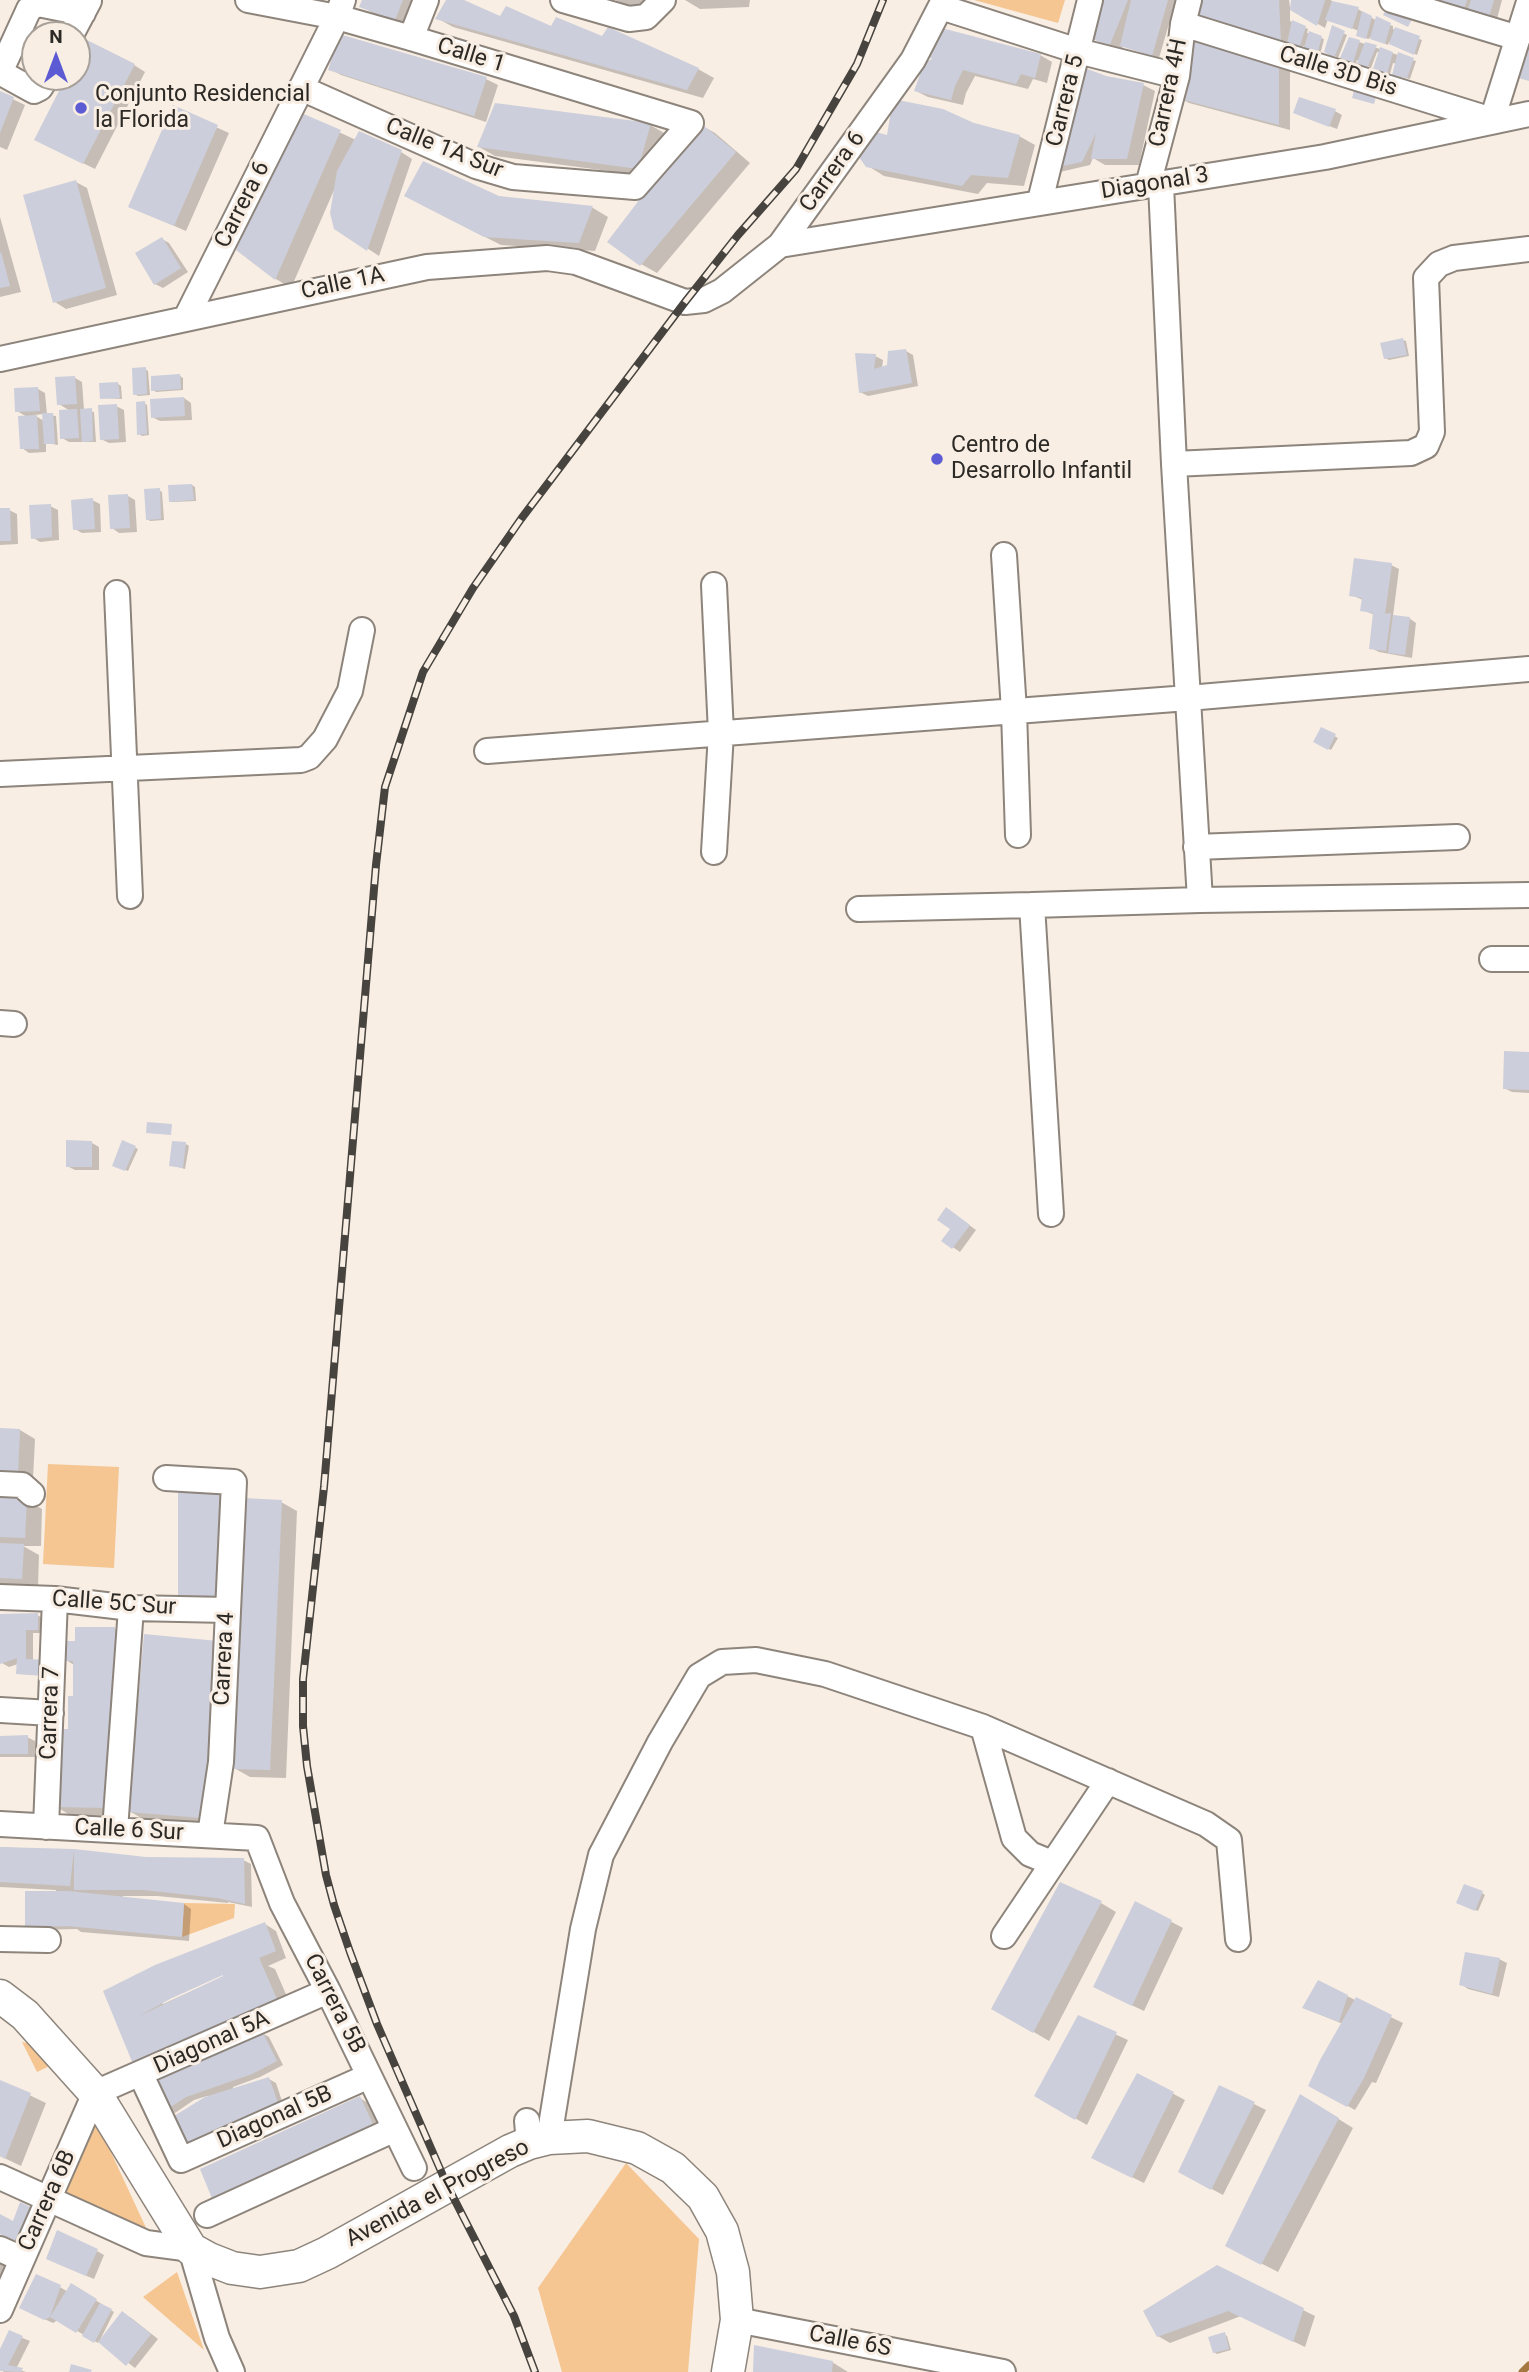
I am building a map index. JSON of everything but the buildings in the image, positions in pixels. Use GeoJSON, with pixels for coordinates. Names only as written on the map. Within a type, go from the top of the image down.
{"type":"FeatureCollection","features":[{"type":"Feature","properties":{"kind":"main road"},"geometry":{"type":"LineString","coordinates":[[0,1996],[25,2015],[95,2093],[191,2249]]}},
{"type":"Feature","properties":{"kind":"main road","name":"Avenida el Progreso"},"geometry":{"type":"LineString","coordinates":[[191,2249],[232,2268],[260,2272],[299,2266],[510,2151],[535,2134],[588,2136],[637,2148],[673,2168],[703,2197],[722,2231],[733,2272],[737,2320],[728,2372]]}},
{"type":"Feature","properties":{"kind":"street","name":"Calle 1"},"geometry":{"type":"LineString","coordinates":[[248,0],[340,9],[411,38],[691,123],[635,187]]}},
{"type":"Feature","properties":{"kind":"street"},"geometry":{"type":"LineString","coordinates":[[411,38],[426,0]]}},
{"type":"Feature","properties":{"kind":"street"},"geometry":{"type":"LineString","coordinates":[[564,0],[629,19],[646,16],[663,0]]}},
{"type":"Feature","properties":{"kind":"street","name":"Carrera 5"},"geometry":{"type":"LineString","coordinates":[[1040,201],[1090,0]]}},
{"type":"Feature","properties":{"kind":"street"},"geometry":{"type":"LineString","coordinates":[[1392,0],[1518,38]]}},
{"type":"Feature","properties":{"kind":"street"},"geometry":{"type":"LineString","coordinates":[[1492,120],[1529,2]]}},
{"type":"Feature","properties":{"kind":"street"},"geometry":{"type":"LineString","coordinates":[[24,21],[29,9],[38,4],[86,7]]}},
{"type":"Feature","properties":{"kind":"street","name":"Carrera 6"},"geometry":{"type":"LineString","coordinates":[[685,302],[704,300],[722,291],[780,245],[913,60],[942,4]]}},
{"type":"Feature","properties":{"kind":"street"},"geometry":{"type":"LineString","coordinates":[[942,4],[1079,51],[1177,76]]}},
{"type":"Feature","properties":{"kind":"street","name":"Carrera 6"},"geometry":{"type":"LineString","coordinates":[[186,318],[340,9]]}},
{"type":"Feature","properties":{"kind":"street","name":"Carrera 4H"},"geometry":{"type":"LineString","coordinates":[[1186,12],[1177,76],[1154,185],[1200,900]]}},
{"type":"Feature","properties":{"kind":"street","name":"Calle 3D Bis"},"geometry":{"type":"LineString","coordinates":[[1186,12],[1492,120]]}},
{"type":"Feature","properties":{"kind":"street"},"geometry":{"type":"LineString","coordinates":[[21,26],[2,68],[5,75],[21,84]]}},
{"type":"Feature","properties":{"kind":"street","name":"Calle 1A Sur"},"geometry":{"type":"LineString","coordinates":[[301,88],[476,166],[500,174],[635,187]]}},
{"type":"Feature","properties":{"kind":"street","name":"Diagonal 3"},"geometry":{"type":"LineString","coordinates":[[780,245],[1325,156],[1529,114]]}},
{"type":"Feature","properties":{"kind":"street"},"geometry":{"type":"LineString","coordinates":[[1174,464],[1411,453],[1426,446],[1432,432],[1426,278],[1439,264],[1454,258],[1529,249]]}},
{"type":"Feature","properties":{"kind":"street","name":"Calle 1A"},"geometry":{"type":"LineString","coordinates":[[0,359],[427,267],[547,258],[576,262],[685,302]]}},
{"type":"Feature","properties":{"kind":"street"},"geometry":{"type":"LineString","coordinates":[[1004,555],[1014,711],[1018,835]]}},
{"type":"Feature","properties":{"kind":"street"},"geometry":{"type":"LineString","coordinates":[[714,585],[721,733],[714,852]]}},
{"type":"Feature","properties":{"kind":"street"},"geometry":{"type":"LineString","coordinates":[[117,593],[130,896]]}},
{"type":"Feature","properties":{"kind":"street"},"geometry":{"type":"LineString","coordinates":[[0,774],[301,760],[309,757],[325,739],[350,691],[362,630]]}},
{"type":"Feature","properties":{"kind":"street"},"geometry":{"type":"LineString","coordinates":[[486,751],[1188,698],[1529,669]]}},
{"type":"Feature","properties":{"kind":"street"},"geometry":{"type":"LineString","coordinates":[[1196,847],[1457,837]]}},
{"type":"Feature","properties":{"kind":"street"},"geometry":{"type":"LineString","coordinates":[[859,909],[1529,895]]}},
{"type":"Feature","properties":{"kind":"street"},"geometry":{"type":"LineString","coordinates":[[1032,905],[1051,1214]]}},
{"type":"Feature","properties":{"kind":"street"},"geometry":{"type":"LineString","coordinates":[[1492,958],[1529,959]]}},
{"type":"Feature","properties":{"kind":"street","name":"Carrera 4"},"geometry":{"type":"LineString","coordinates":[[166,1478],[234,1482],[221,1762],[210,1835]]}},
{"type":"Feature","properties":{"kind":"street"},"geometry":{"type":"LineString","coordinates":[[0,1484],[22,1485],[32,1494]]}},
{"type":"Feature","properties":{"kind":"street","name":"Calle 5C Sur"},"geometry":{"type":"LineString","coordinates":[[0,1597],[55,1599],[131,1608],[228,1610]]}},
{"type":"Feature","properties":{"kind":"street","name":"Carrera 7"},"geometry":{"type":"LineString","coordinates":[[46,1827],[55,1599]]}},
{"type":"Feature","properties":{"kind":"street"},"geometry":{"type":"LineString","coordinates":[[115,1830],[131,1608]]}},
{"type":"Feature","properties":{"kind":"street"},"geometry":{"type":"LineString","coordinates":[[535,2134],[601,1855],[660,1742],[699,1676],[722,1662],[756,1660],[825,1674],[983,1727],[1206,1824],[1229,1840],[1238,1939]]}},
{"type":"Feature","properties":{"kind":"street"},"geometry":{"type":"LineString","coordinates":[[0,1710],[51,1713]]}},
{"type":"Feature","properties":{"kind":"street"},"geometry":{"type":"LineString","coordinates":[[983,1727],[1014,1838],[1030,1854],[1052,1863]]}},
{"type":"Feature","properties":{"kind":"street"},"geometry":{"type":"LineString","coordinates":[[1004,1936],[1108,1781]]}},
{"type":"Feature","properties":{"kind":"street","name":"Calle 6 Sur"},"geometry":{"type":"LineString","coordinates":[[0,1825],[257,1838]]}},
{"type":"Feature","properties":{"kind":"street","name":"Carrera 5B"},"geometry":{"type":"LineString","coordinates":[[257,1838],[282,1903],[414,2168]]}},
{"type":"Feature","properties":{"kind":"street"},"geometry":{"type":"LineString","coordinates":[[0,1939],[48,1940]]}},
{"type":"Feature","properties":{"kind":"street","name":"Diagonal 5A"},"geometry":{"type":"LineString","coordinates":[[95,2093],[328,1991]]}},
{"type":"Feature","properties":{"kind":"street","name":"Diagonal 5B"},"geometry":{"type":"LineString","coordinates":[[141,2074],[181,2160],[369,2076]]}},
{"type":"Feature","properties":{"kind":"street","name":"Carrera 6B"},"geometry":{"type":"LineString","coordinates":[[0,2310],[11,2254],[49,2199],[95,2093]]}},
{"type":"Feature","properties":{"kind":"street"},"geometry":{"type":"LineString","coordinates":[[207,2215],[395,2129]]}},
{"type":"Feature","properties":{"kind":"street"},"geometry":{"type":"LineString","coordinates":[[0,2177],[146,2243],[191,2249],[217,2338],[232,2372]]}},
{"type":"Feature","properties":{"kind":"street","name":"Calle 6S"},"geometry":{"type":"LineString","coordinates":[[737,2320],[1003,2372]]}},
{"type":"Feature","properties":{"kind":"shaded area"},"geometry":{"type":"Polygon","coordinates":[[[974,0],[1065,0],[1058,23],[974,0]]]}},
{"type":"Feature","properties":{"kind":"shaded area"},"geometry":{"type":"Polygon","coordinates":[[[48,1464],[119,1467],[114,1568],[43,1564],[48,1464]]]}},
{"type":"Feature","properties":{"kind":"shaded area"},"geometry":{"type":"Polygon","coordinates":[[[184,1903],[235,1904],[234,1918],[182,1937],[184,1903]]]}},
{"type":"Feature","properties":{"kind":"shaded area"},"geometry":{"type":"Polygon","coordinates":[[[22,2042],[43,2046],[58,2062],[37,2072],[22,2042]]]}},
{"type":"Feature","properties":{"kind":"shaded area"},"geometry":{"type":"Polygon","coordinates":[[[95,2118],[148,2232],[65,2196],[95,2118]]]}},
{"type":"Feature","properties":{"kind":"shaded area"},"geometry":{"type":"Polygon","coordinates":[[[626,2163],[699,2239],[688,2372],[562,2372],[538,2288],[626,2163]]]}},
{"type":"Feature","properties":{"kind":"shaded area"},"geometry":{"type":"Polygon","coordinates":[[[177,2272],[204,2350],[143,2297],[177,2272]]]}},
{"type":"Feature","properties":{"kind":"waterway"},"geometry":{"type":"LineString","coordinates":[[1522,2372],[1529,2365]]}},
{"type":"Feature","properties":{"kind":"railway"},"geometry":{"type":"LineString","coordinates":[[535,2372],[514,2316],[447,2185],[377,2024],[350,1952],[326,1875],[307,1766],[303,1726],[303,1679],[324,1487],[376,865],[385,787],[423,672],[473,588],[521,519],[685,302],[738,235],[796,169],[857,64],[883,0]]}},
{"type":"Feature","properties":{"kind":"place","name":"Conjunto Residencial la Florida"},"geometry":{"type":"Point","coordinates":[81,108]}},
{"type":"Feature","properties":{"kind":"place","name":"Centro de Desarrollo Infantil"},"geometry":{"type":"Point","coordinates":[937,459]}}]}
